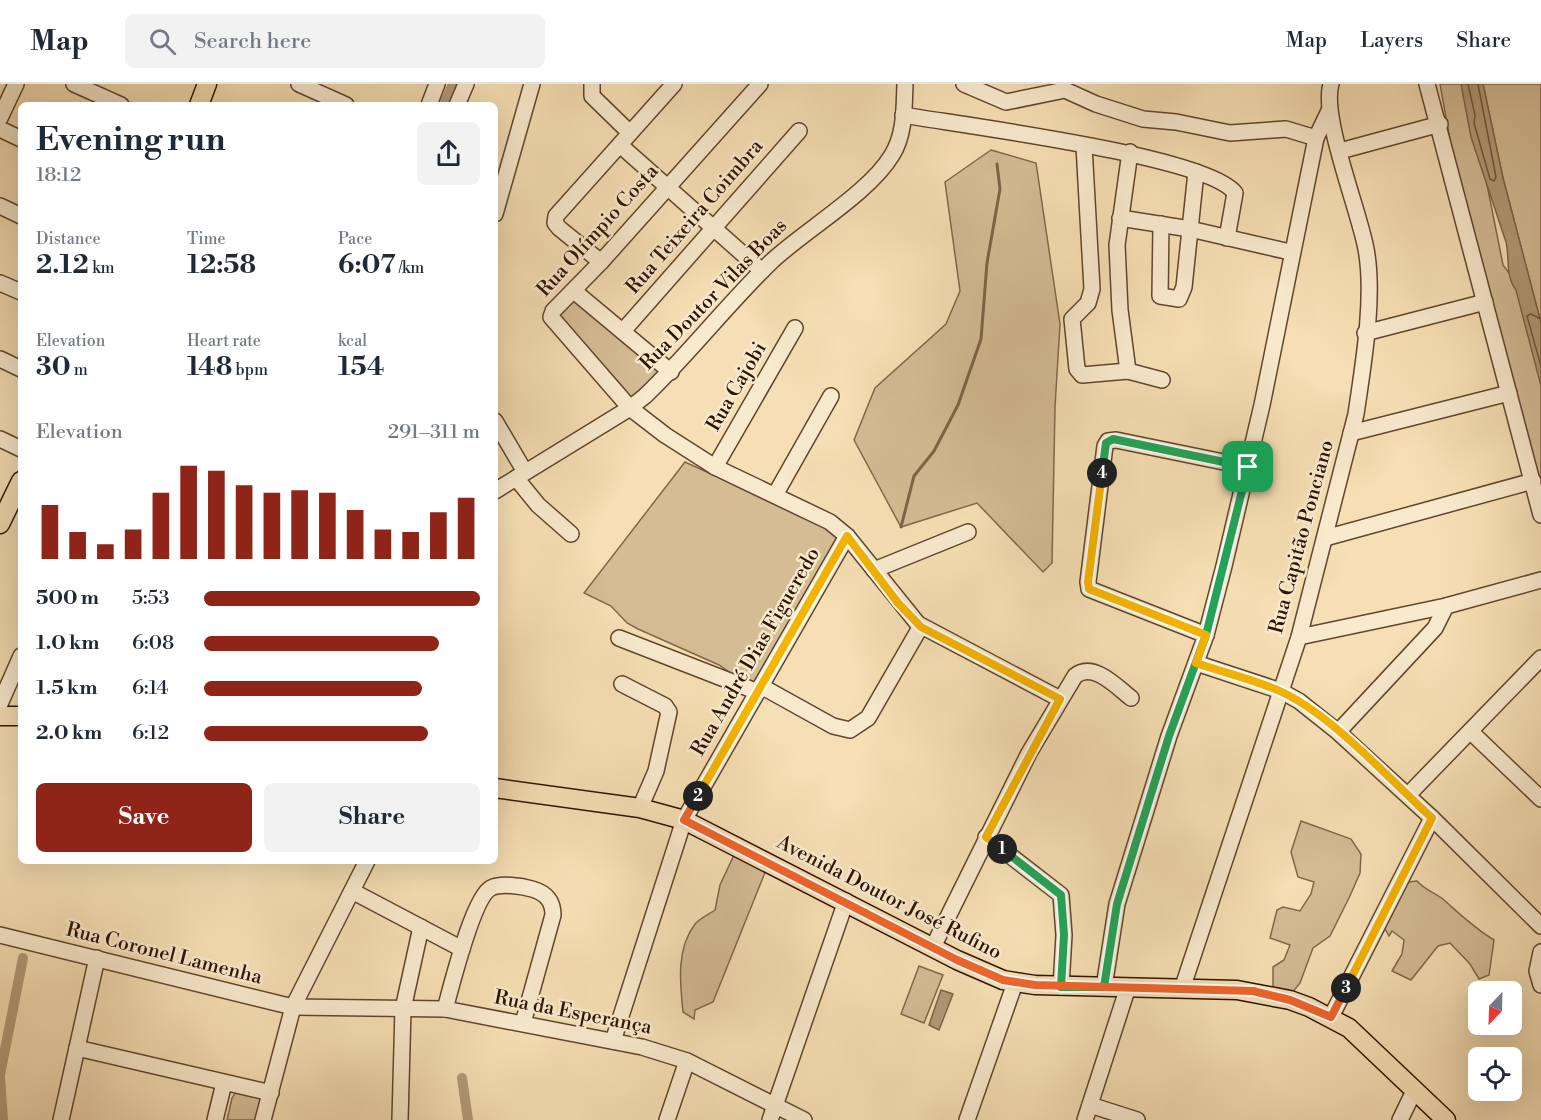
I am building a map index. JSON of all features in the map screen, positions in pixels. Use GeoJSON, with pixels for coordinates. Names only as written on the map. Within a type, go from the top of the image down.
{"type":"FeatureCollection","features":[{"type":"Feature","properties":{"kind":"main road"},"geometry":{"type":"LineString","coordinates":[[200,102],[207,84]]}},
{"type":"Feature","properties":{"kind":"main road"},"geometry":{"type":"LineString","coordinates":[[1,519],[18,487]]}},
{"type":"Feature","properties":{"kind":"main road"},"geometry":{"type":"LineString","coordinates":[[0,716],[18,716]]}},
{"type":"Feature","properties":{"kind":"main road","name":"Avenida Doutor José Rufino"},"geometry":{"type":"LineString","coordinates":[[498,788],[640,808],[684,820],[975,969],[1014,983],[1061,987],[1253,991],[1290,1000],[1331,1017],[1349,1028],[1446,1120]]}},
{"type":"Feature","properties":{"kind":"street"},"geometry":{"type":"LineString","coordinates":[[0,118],[16,84]]}},
{"type":"Feature","properties":{"kind":"street"},"geometry":{"type":"LineString","coordinates":[[74,84],[113,102]]}},
{"type":"Feature","properties":{"kind":"street"},"geometry":{"type":"LineString","coordinates":[[299,84],[339,102]]}},
{"type":"Feature","properties":{"kind":"street"},"geometry":{"type":"LineString","coordinates":[[430,102],[437,84]]}},
{"type":"Feature","properties":{"kind":"street"},"geometry":{"type":"LineString","coordinates":[[498,203],[532,84]]}},
{"type":"Feature","properties":{"kind":"street"},"geometry":{"type":"LineString","coordinates":[[601,262],[559,228],[555,221],[558,212],[674,84]]}},
{"type":"Feature","properties":{"kind":"street","name":"Rua Olímpio Costa"},"geometry":{"type":"LineString","coordinates":[[630,408],[551,317],[553,311],[601,262],[666,186],[760,84]]}},
{"type":"Feature","properties":{"kind":"street","name":"Rua Doutor Vilas Boas"},"geometry":{"type":"LineString","coordinates":[[498,489],[630,408],[671,372],[762,271],[800,236],[875,176],[898,144],[905,84]]}},
{"type":"Feature","properties":{"kind":"street"},"geometry":{"type":"LineString","coordinates":[[964,84],[1006,102],[1065,90],[1096,104],[1143,119],[1176,122],[1230,133],[1286,129],[1316,138]]}},
{"type":"Feature","properties":{"kind":"street","name":"Rua Capitão Ponciano"},"geometry":{"type":"LineString","coordinates":[[1182,989],[1299,637],[1351,433],[1361,381],[1369,273],[1366,249],[1329,111],[1331,84]]}},
{"type":"Feature","properties":{"kind":"street"},"geometry":{"type":"LineString","coordinates":[[1427,84],[1440,124],[1541,514]]}},
{"type":"Feature","properties":{"kind":"street"},"geometry":{"type":"LineString","coordinates":[[458,102],[462,86]]}},
{"type":"Feature","properties":{"kind":"street"},"geometry":{"type":"LineString","coordinates":[[592,90],[625,139],[666,186],[762,271]]}},
{"type":"Feature","properties":{"kind":"street"},"geometry":{"type":"LineString","coordinates":[[1104,987],[1117,904],[1169,736],[1206,635],[1248,467],[1290,252],[1316,138],[1329,111]]}},
{"type":"Feature","properties":{"kind":"street"},"geometry":{"type":"LineString","coordinates":[[903,115],[1130,152],[1196,172],[1228,186],[1235,193],[1227,238]]}},
{"type":"Feature","properties":{"kind":"street"},"geometry":{"type":"LineString","coordinates":[[1340,151],[1440,124]]}},
{"type":"Feature","properties":{"kind":"street"},"geometry":{"type":"LineString","coordinates":[[0,129],[18,137]]}},
{"type":"Feature","properties":{"kind":"street","name":"Rua Teixeira Coimbra"},"geometry":{"type":"LineString","coordinates":[[623,331],[715,229],[798,131]]}},
{"type":"Feature","properties":{"kind":"street"},"geometry":{"type":"LineString","coordinates":[[1084,146],[1092,296],[1072,320],[1077,369],[1084,375],[1128,371],[1162,380]]}},
{"type":"Feature","properties":{"kind":"street"},"geometry":{"type":"LineString","coordinates":[[1128,371],[1117,273],[1120,218],[1130,152]]}},
{"type":"Feature","properties":{"kind":"street"},"geometry":{"type":"LineString","coordinates":[[1161,224],[1160,296],[1179,299],[1182,295],[1196,172]]}},
{"type":"Feature","properties":{"kind":"street"},"geometry":{"type":"LineString","coordinates":[[0,206],[18,215]]}},
{"type":"Feature","properties":{"kind":"street"},"geometry":{"type":"LineString","coordinates":[[1120,218],[1190,229],[1290,252]]}},
{"type":"Feature","properties":{"kind":"street"},"geometry":{"type":"LineString","coordinates":[[0,283],[18,291]]}},
{"type":"Feature","properties":{"kind":"street"},"geometry":{"type":"LineString","coordinates":[[574,291],[671,372]]}},
{"type":"Feature","properties":{"kind":"street"},"geometry":{"type":"LineString","coordinates":[[1365,333],[1485,302]]}},
{"type":"Feature","properties":{"kind":"street","name":"Rua Cajobi"},"geometry":{"type":"LineString","coordinates":[[715,467],[795,328]]}},
{"type":"Feature","properties":{"kind":"street"},"geometry":{"type":"LineString","coordinates":[[0,359],[18,368]]}},
{"type":"Feature","properties":{"kind":"street"},"geometry":{"type":"LineString","coordinates":[[1351,433],[1509,393]]}},
{"type":"Feature","properties":{"kind":"street"},"geometry":{"type":"LineString","coordinates":[[775,495],[831,396]]}},
{"type":"Feature","properties":{"kind":"street"},"geometry":{"type":"LineString","coordinates":[[630,408],[665,435],[715,467],[812,511],[847,536],[898,603],[921,627],[1060,699]]}},
{"type":"Feature","properties":{"kind":"street"},"geometry":{"type":"LineString","coordinates":[[498,427],[520,475],[557,521],[571,534]]}},
{"type":"Feature","properties":{"kind":"street"},"geometry":{"type":"LineString","coordinates":[[0,440],[18,448]]}},
{"type":"Feature","properties":{"kind":"street"},"geometry":{"type":"LineString","coordinates":[[1206,635],[1089,589],[1088,582],[1106,443],[1116,440],[1248,467]]}},
{"type":"Feature","properties":{"kind":"street"},"geometry":{"type":"LineString","coordinates":[[1325,538],[1533,481]]}},
{"type":"Feature","properties":{"kind":"street"},"geometry":{"type":"LineString","coordinates":[[874,570],[968,532]]}},
{"type":"Feature","properties":{"kind":"street","name":"Rua André Dias Figueredo"},"geometry":{"type":"LineString","coordinates":[[612,1041],[684,820],[847,536]]}},
{"type":"Feature","properties":{"kind":"street"},"geometry":{"type":"LineString","coordinates":[[1299,637],[1446,606],[1541,580]]}},
{"type":"Feature","properties":{"kind":"street"},"geometry":{"type":"LineString","coordinates":[[1338,732],[1435,628],[1446,606]]}},
{"type":"Feature","properties":{"kind":"street"},"geometry":{"type":"LineString","coordinates":[[619,638],[760,689],[833,726],[850,730],[868,717],[921,627]]}},
{"type":"Feature","properties":{"kind":"street"},"geometry":{"type":"LineString","coordinates":[[1408,795],[1541,658]]}},
{"type":"Feature","properties":{"kind":"street"},"geometry":{"type":"LineString","coordinates":[[0,704],[18,663]]}},
{"type":"Feature","properties":{"kind":"street"},"geometry":{"type":"LineString","coordinates":[[1196,663],[1281,691],[1338,732],[1408,795],[1541,926]]}},
{"type":"Feature","properties":{"kind":"street"},"geometry":{"type":"LineString","coordinates":[[933,947],[986,837],[1075,675],[1086,670],[1098,674],[1131,698]]}},
{"type":"Feature","properties":{"kind":"street"},"geometry":{"type":"LineString","coordinates":[[622,684],[665,706],[669,712],[656,771],[640,808]]}},
{"type":"Feature","properties":{"kind":"street"},"geometry":{"type":"LineString","coordinates":[[1471,732],[1541,799]]}},
{"type":"Feature","properties":{"kind":"street"},"geometry":{"type":"LineString","coordinates":[[1331,1017],[1432,818]]}},
{"type":"Feature","properties":{"kind":"street"},"geometry":{"type":"LineString","coordinates":[[986,837],[1061,895],[1064,935],[1061,987]]}},
{"type":"Feature","properties":{"kind":"street"},"geometry":{"type":"LineString","coordinates":[[263,1120],[293,1007],[366,864]]}},
{"type":"Feature","properties":{"kind":"street"},"geometry":{"type":"LineString","coordinates":[[446,1009],[462,949],[481,900],[490,888],[530,888],[547,896],[551,901],[553,915],[523,1023]]}},
{"type":"Feature","properties":{"kind":"street"},"geometry":{"type":"LineString","coordinates":[[352,891],[462,949]]}},
{"type":"Feature","properties":{"kind":"street"},"geometry":{"type":"LineString","coordinates":[[773,1113],[846,901]]}},
{"type":"Feature","properties":{"kind":"street"},"geometry":{"type":"LineString","coordinates":[[400,1120],[403,1009],[421,927]]}},
{"type":"Feature","properties":{"kind":"street","name":"Rua Coronel Lamenha"},"geometry":{"type":"LineString","coordinates":[[0,935],[293,1007],[318,1008]]}},
{"type":"Feature","properties":{"kind":"street"},"geometry":{"type":"LineString","coordinates":[[1541,952],[1537,971],[1541,985]]}},
{"type":"Feature","properties":{"kind":"street"},"geometry":{"type":"LineString","coordinates":[[60,1120],[97,958]]}},
{"type":"Feature","properties":{"kind":"street"},"geometry":{"type":"LineString","coordinates":[[967,1120],[1014,983]]}},
{"type":"Feature","properties":{"kind":"street"},"geometry":{"type":"LineString","coordinates":[[1085,1120],[1128,987]]}},
{"type":"Feature","properties":{"kind":"street","name":"Rua da Esperança"},"geometry":{"type":"LineString","coordinates":[[318,1008],[446,1009],[612,1041],[687,1061],[773,1113],[804,1120]]}},
{"type":"Feature","properties":{"kind":"street"},"geometry":{"type":"LineString","coordinates":[[77,1048],[271,1093]]}},
{"type":"Feature","properties":{"kind":"street"},"geometry":{"type":"LineString","coordinates":[[667,1120],[687,1061]]}},
{"type":"Feature","properties":{"kind":"street"},"geometry":{"type":"LineString","coordinates":[[215,1120],[224,1083]]}},
{"type":"Feature","properties":{"kind":"street"},"geometry":{"type":"LineString","coordinates":[[1400,1120],[1415,1089]]}},
{"type":"Feature","properties":{"kind":"street"},"geometry":{"type":"LineString","coordinates":[[1090,1105],[1137,1120]]}},
{"type":"Feature","properties":{"kind":"shaded area"},"geometry":{"type":"Polygon","coordinates":[[[1440,84],[1467,84],[1503,265],[1519,286],[1541,375],[1541,521],[1452,151],[1440,84]]]}},
{"type":"Feature","properties":{"kind":"shaded area"},"geometry":{"type":"Polygon","coordinates":[[[1483,84],[1541,84],[1541,323],[1503,178],[1483,84]]]}},
{"type":"Feature","properties":{"kind":"shaded area"},"geometry":{"type":"Polygon","coordinates":[[[991,150],[1036,163],[1060,324],[1055,407],[1052,563],[1043,572],[977,503],[901,527],[854,440],[875,388],[946,324],[960,291],[945,182],[991,150]]]}},
{"type":"Feature","properties":{"kind":"shaded area"},"geometry":{"type":"Polygon","coordinates":[[[572,295],[658,370],[659,374],[632,401],[553,317],[572,295]]]}},
{"type":"Feature","properties":{"kind":"shaded area"},"geometry":{"type":"Polygon","coordinates":[[[685,462],[823,525],[838,537],[757,685],[735,676],[719,665],[638,629],[627,623],[611,606],[584,593],[685,462]]]}},
{"type":"Feature","properties":{"kind":"shaded area"},"geometry":{"type":"Polygon","coordinates":[[[1301,821],[1351,839],[1361,854],[1360,873],[1349,898],[1330,936],[1313,948],[1300,983],[1292,993],[1273,988],[1273,967],[1284,960],[1290,945],[1270,938],[1277,910],[1283,907],[1300,911],[1311,894],[1314,882],[1298,877],[1291,852],[1301,821]]]}},
{"type":"Feature","properties":{"kind":"shaded area"},"geometry":{"type":"Polygon","coordinates":[[[734,855],[766,870],[713,1002],[695,1010],[694,1019],[683,1012],[682,955],[695,924],[715,910],[720,885],[734,855]]]}},
{"type":"Feature","properties":{"kind":"shaded area"},"geometry":{"type":"Polygon","coordinates":[[[1417,881],[1494,940],[1489,975],[1479,979],[1470,964],[1450,943],[1438,946],[1411,980],[1392,971],[1402,954],[1404,940],[1392,931],[1389,936],[1384,927],[1408,882],[1417,881]]]}},
{"type":"Feature","properties":{"kind":"shaded area"},"geometry":{"type":"Polygon","coordinates":[[[919,966],[943,975],[924,1023],[901,1014],[919,966]]]}},
{"type":"Feature","properties":{"kind":"shaded area"},"geometry":{"type":"Polygon","coordinates":[[[236,1092],[263,1097],[262,1120],[227,1120],[232,1098],[236,1092]]]}},
{"type":"Feature","properties":{"kind":"water"},"geometry":{"type":"Polygon","coordinates":[[[1461,84],[1483,84],[1503,178],[1541,323],[1541,386],[1516,290],[1510,279],[1506,242],[1471,137],[1461,84]]]}},
{"type":"Feature","properties":{"kind":"water"},"geometry":{"type":"Polygon","coordinates":[[[941,990],[953,994],[939,1030],[929,1025],[941,990]]]}},
{"type":"Feature","properties":{"kind":"waterway"},"geometry":{"type":"LineString","coordinates":[[445,102],[453,84]]}},
{"type":"Feature","properties":{"kind":"waterway"},"geometry":{"type":"LineString","coordinates":[[901,527],[914,476],[934,451],[958,405],[981,339],[987,263],[1000,189],[997,164]]}},
{"type":"Feature","properties":{"kind":"waterway"},"geometry":{"type":"LineString","coordinates":[[0,1075],[23,958]]}},
{"type":"Feature","properties":{"kind":"waterway"},"geometry":{"type":"LineString","coordinates":[[0,1077],[3,1120]]}},
{"type":"Feature","properties":{"kind":"waterway"},"geometry":{"type":"LineString","coordinates":[[462,1078],[468,1120]]}},
{"type":"Feature","properties":{"kind":"route"},"geometry":{"type":"LineString","coordinates":[[1248,467],[1113,439],[1108,441],[1105,446],[1088,585],[1089,589],[1206,635],[1196,663],[1281,691],[1299,701],[1338,732],[1432,818],[1331,1017],[1290,1000],[1253,991],[1061,987],[1003,980],[957,960],[846,901],[684,820],[847,536],[898,603],[921,627],[1060,699],[1047,718],[986,837],[1047,881],[1058,890],[1063,899],[1064,935],[1061,987],[1104,987],[1117,904],[1169,736],[1206,635],[1248,467]]}}]}
